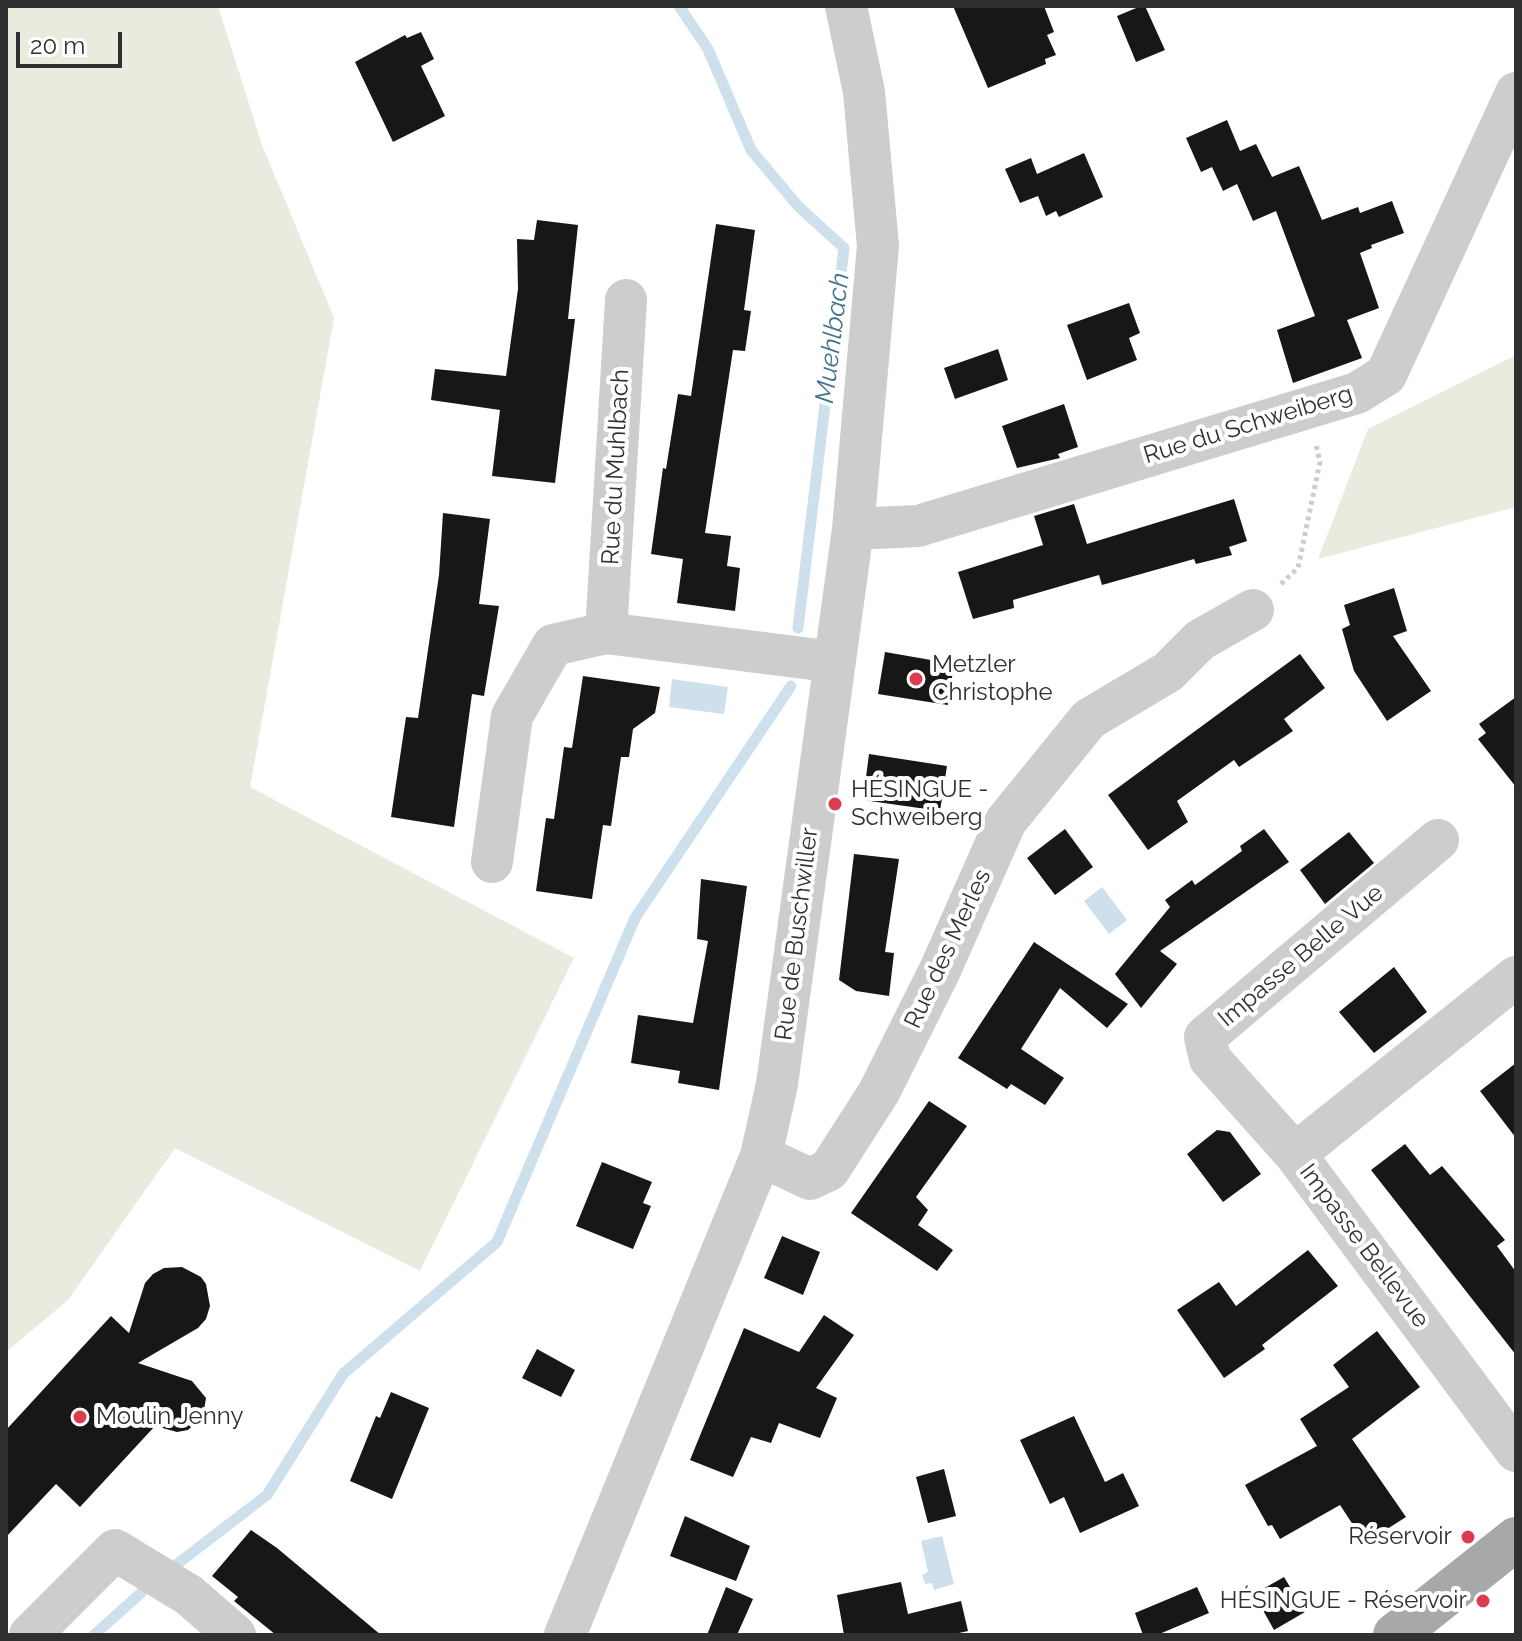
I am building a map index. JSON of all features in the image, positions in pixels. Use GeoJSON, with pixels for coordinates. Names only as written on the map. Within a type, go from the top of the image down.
{"type":"FeatureCollection","features":[{"type":"Feature","properties":{"kind":"main road"},"geometry":{"type":"LineString","coordinates":[[1395,1635],[1516,1539]]}},
{"type":"Feature","properties":{"kind":"street","name":"Rue de Buschwiller"},"geometry":{"type":"LineString","coordinates":[[565,1635],[761,1156],[777,1084],[853,529],[878,246],[864,92],[846,6]]}},
{"type":"Feature","properties":{"kind":"street","name":"Rue du Schweiberg"},"geometry":{"type":"LineString","coordinates":[[853,529],[918,526],[1357,393],[1386,375],[1516,93]]}},
{"type":"Feature","properties":{"kind":"street","name":"Rue du Muhlbach"},"geometry":{"type":"LineString","coordinates":[[606,633],[626,300]]}},
{"type":"Feature","properties":{"kind":"street","name":"Rue des Merles"},"geometry":{"type":"LineString","coordinates":[[761,1156],[810,1179],[829,1170],[879,1092],[934,984],[1006,821],[1089,719],[1168,672],[1200,640],[1253,610]]}},
{"type":"Feature","properties":{"kind":"street"},"geometry":{"type":"LineString","coordinates":[[492,862],[512,716],[553,645],[606,633],[835,662]]}},
{"type":"Feature","properties":{"kind":"street","name":"Impasse Belle Vue"},"geometry":{"type":"LineString","coordinates":[[1295,1154],[1210,1059],[1205,1037],[1438,840]]}},
{"type":"Feature","properties":{"kind":"street","name":"Impasse Bellevue"},"geometry":{"type":"LineString","coordinates":[[1516,977],[1295,1154],[1516,1451]]}},
{"type":"Feature","properties":{"kind":"street"},"geometry":{"type":"LineString","coordinates":[[30,1635],[115,1550],[189,1595],[235,1635]]}},
{"type":"Feature","properties":{"kind":"path"},"geometry":{"type":"LineString","coordinates":[[1253,610],[1298,568],[1320,462],[1308,408]]}},
{"type":"Feature","properties":{"kind":"shaded area"},"geometry":{"type":"Polygon","coordinates":[[[6,6],[218,6],[262,145],[334,318],[250,787],[574,958],[420,1271],[175,1148],[68,1300],[6,1352],[6,6]]]}},
{"type":"Feature","properties":{"kind":"shaded area"},"geometry":{"type":"Polygon","coordinates":[[[1516,355],[1516,507],[1318,559],[1368,429],[1516,355]]]}},
{"type":"Feature","properties":{"kind":"water"},"geometry":{"type":"Polygon","coordinates":[[[672,679],[728,687],[724,714],[669,707],[672,679]]]}},
{"type":"Feature","properties":{"kind":"water"},"geometry":{"type":"Polygon","coordinates":[[[1102,887],[1127,920],[1109,934],[1084,901],[1102,887]]]}},
{"type":"Feature","properties":{"kind":"water"},"geometry":{"type":"Polygon","coordinates":[[[942,1536],[954,1584],[934,1590],[932,1583],[925,1584],[922,1575],[928,1572],[921,1541],[942,1536]]]}},
{"type":"Feature","properties":{"kind":"building"},"geometry":{"type":"Polygon","coordinates":[[[953,6],[1044,6],[1054,32],[1047,35],[1056,55],[1045,59],[1046,64],[988,88],[953,6]]]}},
{"type":"Feature","properties":{"kind":"building"},"geometry":{"type":"Polygon","coordinates":[[[1145,6],[1165,50],[1136,62],[1117,16],[1145,6]]]}},
{"type":"Feature","properties":{"kind":"building"},"geometry":{"type":"Polygon","coordinates":[[[421,32],[434,59],[421,66],[445,116],[393,142],[355,62],[405,35],[407,38],[421,32]]]}},
{"type":"Feature","properties":{"kind":"building"},"geometry":{"type":"Polygon","coordinates":[[[1227,120],[1240,151],[1256,144],[1272,177],[1299,166],[1322,220],[1358,207],[1360,213],[1392,201],[1404,233],[1371,245],[1372,248],[1360,253],[1379,308],[1347,320],[1362,358],[1293,383],[1277,330],[1315,316],[1276,211],[1253,221],[1237,184],[1223,191],[1212,167],[1201,172],[1186,138],[1227,120]]]}},
{"type":"Feature","properties":{"kind":"building"},"geometry":{"type":"Polygon","coordinates":[[[1084,153],[1103,197],[1059,217],[1056,211],[1046,216],[1038,196],[1020,203],[1005,169],[1031,158],[1037,174],[1084,153]]]}},
{"type":"Feature","properties":{"kind":"building"},"geometry":{"type":"Polygon","coordinates":[[[537,220],[578,225],[568,319],[575,319],[555,483],[492,476],[500,410],[431,400],[435,369],[506,376],[518,289],[517,239],[534,240],[537,220]]]}},
{"type":"Feature","properties":{"kind":"building"},"geometry":{"type":"Polygon","coordinates":[[[716,224],[755,230],[744,310],[751,311],[745,351],[733,350],[705,533],[731,536],[727,566],[740,568],[735,611],[677,603],[683,559],[651,554],[663,468],[666,469],[678,394],[691,396],[716,224]]]}},
{"type":"Feature","properties":{"kind":"building"},"geometry":{"type":"Polygon","coordinates":[[[1129,303],[1140,333],[1129,338],[1137,360],[1087,380],[1067,325],[1129,303]]]}},
{"type":"Feature","properties":{"kind":"building"},"geometry":{"type":"Polygon","coordinates":[[[998,349],[1008,380],[955,399],[944,368],[998,349]]]}},
{"type":"Feature","properties":{"kind":"building"},"geometry":{"type":"Polygon","coordinates":[[[1064,404],[1078,447],[1058,454],[1060,458],[1017,468],[1002,426],[1064,404]]]}},
{"type":"Feature","properties":{"kind":"building"},"geometry":{"type":"Polygon","coordinates":[[[1234,499],[1247,541],[1229,547],[1232,555],[1196,564],[1194,559],[1102,585],[1099,575],[1013,600],[1014,608],[973,619],[958,572],[1043,545],[1034,516],[1074,504],[1087,544],[1234,499]]]}},
{"type":"Feature","properties":{"kind":"building"},"geometry":{"type":"Polygon","coordinates":[[[443,513],[490,519],[479,604],[499,606],[484,696],[472,694],[454,827],[391,817],[406,717],[418,718],[439,575],[443,513]]]}},
{"type":"Feature","properties":{"kind":"building"},"geometry":{"type":"Polygon","coordinates":[[[1394,588],[1407,631],[1393,636],[1431,691],[1387,721],[1354,671],[1342,629],[1350,625],[1344,605],[1394,588]]]}},
{"type":"Feature","properties":{"kind":"building","name":"Metzler Christophe"},"geometry":{"type":"Polygon","coordinates":[[[885,652],[954,664],[948,705],[878,694],[885,652]]]}},
{"type":"Feature","properties":{"kind":"building"},"geometry":{"type":"Polygon","coordinates":[[[1300,654],[1325,688],[1284,719],[1293,731],[1239,767],[1234,760],[1177,801],[1188,822],[1148,850],[1108,795],[1300,654]]]}},
{"type":"Feature","properties":{"kind":"building"},"geometry":{"type":"Polygon","coordinates":[[[583,676],[660,687],[655,713],[633,729],[629,757],[621,757],[611,826],[603,825],[592,899],[536,891],[546,818],[554,819],[564,747],[572,748],[583,676]]]}},
{"type":"Feature","properties":{"kind":"building"},"geometry":{"type":"Polygon","coordinates":[[[1516,697],[1516,787],[1478,739],[1486,733],[1479,724],[1516,697]]]}},
{"type":"Feature","properties":{"kind":"building"},"geometry":{"type":"Polygon","coordinates":[[[869,754],[947,766],[940,811],[863,800],[869,754]]]}},
{"type":"Feature","properties":{"kind":"building"},"geometry":{"type":"Polygon","coordinates":[[[1065,829],[1093,867],[1055,895],[1027,858],[1065,829]]]}},
{"type":"Feature","properties":{"kind":"building"},"geometry":{"type":"Polygon","coordinates":[[[1264,829],[1289,862],[1160,951],[1177,964],[1141,1008],[1115,974],[1170,907],[1165,900],[1192,880],[1195,885],[1242,851],[1240,846],[1264,829]]]}},
{"type":"Feature","properties":{"kind":"building"},"geometry":{"type":"Polygon","coordinates":[[[1349,832],[1374,863],[1325,904],[1300,870],[1349,832]]]}},
{"type":"Feature","properties":{"kind":"building"},"geometry":{"type":"Polygon","coordinates":[[[854,854],[899,859],[885,952],[894,953],[889,996],[856,991],[839,980],[854,854]]]}},
{"type":"Feature","properties":{"kind":"building"},"geometry":{"type":"Polygon","coordinates":[[[701,879],[747,886],[719,1090],[678,1083],[680,1071],[631,1063],[638,1015],[693,1023],[708,941],[697,939],[701,879]]]}},
{"type":"Feature","properties":{"kind":"building"},"geometry":{"type":"Polygon","coordinates":[[[1034,942],[1128,1004],[1107,1028],[1060,988],[1021,1049],[1064,1078],[1045,1105],[1011,1084],[1007,1089],[958,1058],[1034,942]]]}},
{"type":"Feature","properties":{"kind":"building"},"geometry":{"type":"Polygon","coordinates":[[[1394,967],[1427,1012],[1374,1053],[1339,1012],[1394,967]]]}},
{"type":"Feature","properties":{"kind":"building"},"geometry":{"type":"Polygon","coordinates":[[[1516,1063],[1516,1138],[1480,1091],[1516,1063]]]}},
{"type":"Feature","properties":{"kind":"building"},"geometry":{"type":"Polygon","coordinates":[[[929,1101],[967,1126],[916,1197],[928,1210],[918,1225],[953,1250],[937,1271],[851,1213],[929,1101]]]}},
{"type":"Feature","properties":{"kind":"building"},"geometry":{"type":"Polygon","coordinates":[[[1217,1130],[1230,1132],[1261,1174],[1223,1202],[1187,1154],[1217,1130]]]}},
{"type":"Feature","properties":{"kind":"building"},"geometry":{"type":"Polygon","coordinates":[[[1405,1144],[1430,1175],[1442,1166],[1505,1240],[1497,1246],[1516,1272],[1516,1355],[1371,1170],[1405,1144]]]}},
{"type":"Feature","properties":{"kind":"building"},"geometry":{"type":"Polygon","coordinates":[[[602,1162],[652,1182],[643,1203],[651,1206],[633,1249],[576,1226],[602,1162]]]}},
{"type":"Feature","properties":{"kind":"building"},"geometry":{"type":"Polygon","coordinates":[[[782,1236],[820,1252],[803,1295],[764,1278],[782,1236]]]}},
{"type":"Feature","properties":{"kind":"building"},"geometry":{"type":"Polygon","coordinates":[[[1308,1250],[1338,1286],[1262,1345],[1265,1349],[1224,1378],[1177,1310],[1219,1282],[1236,1306],[1308,1250]]]}},
{"type":"Feature","properties":{"kind":"building","name":"Moulin Jenny"},"geometry":{"type":"Polygon","coordinates":[[[182,1267],[201,1277],[206,1284],[210,1306],[206,1319],[198,1328],[138,1363],[192,1381],[206,1398],[203,1416],[188,1430],[177,1432],[155,1426],[80,1507],[56,1484],[6,1537],[6,1430],[111,1316],[129,1333],[145,1283],[153,1274],[164,1268],[182,1267]]]}},
{"type":"Feature","properties":{"kind":"building"},"geometry":{"type":"Polygon","coordinates":[[[824,1315],[854,1335],[816,1388],[837,1398],[820,1438],[779,1423],[771,1443],[751,1437],[733,1477],[690,1460],[744,1328],[799,1352],[824,1315]]]}},
{"type":"Feature","properties":{"kind":"building"},"geometry":{"type":"Polygon","coordinates":[[[1377,1331],[1420,1387],[1352,1439],[1406,1517],[1365,1543],[1340,1505],[1280,1539],[1272,1525],[1268,1526],[1245,1485],[1317,1446],[1300,1419],[1349,1387],[1333,1365],[1377,1331]]]}},
{"type":"Feature","properties":{"kind":"building"},"geometry":{"type":"Polygon","coordinates":[[[537,1349],[575,1370],[561,1397],[522,1378],[537,1349]]]}},
{"type":"Feature","properties":{"kind":"building"},"geometry":{"type":"Polygon","coordinates":[[[391,1392],[429,1408],[392,1499],[350,1481],[376,1416],[380,1418],[391,1392]]]}},
{"type":"Feature","properties":{"kind":"building"},"geometry":{"type":"Polygon","coordinates":[[[1074,1416],[1105,1482],[1123,1473],[1139,1506],[1080,1533],[1064,1497],[1050,1504],[1020,1440],[1074,1416]]]}},
{"type":"Feature","properties":{"kind":"building"},"geometry":{"type":"Polygon","coordinates":[[[944,1469],[956,1516],[928,1523],[916,1477],[944,1469]]]}},
{"type":"Feature","properties":{"kind":"building"},"geometry":{"type":"Polygon","coordinates":[[[685,1516],[750,1546],[736,1581],[670,1556],[685,1516]]]}},
{"type":"Feature","properties":{"kind":"building"},"geometry":{"type":"Polygon","coordinates":[[[251,1530],[381,1635],[276,1635],[234,1601],[238,1597],[212,1576],[251,1530]]]}},
{"type":"Feature","properties":{"kind":"building"},"geometry":{"type":"Polygon","coordinates":[[[1284,1577],[1305,1612],[1274,1630],[1254,1594],[1284,1577]]]}},
{"type":"Feature","properties":{"kind":"building"},"geometry":{"type":"Polygon","coordinates":[[[901,1582],[908,1614],[961,1601],[968,1631],[950,1635],[844,1635],[837,1595],[901,1582]]]}},
{"type":"Feature","properties":{"kind":"building"},"geometry":{"type":"Polygon","coordinates":[[[726,1587],[753,1599],[737,1635],[707,1635],[726,1587]]]}},
{"type":"Feature","properties":{"kind":"building"},"geometry":{"type":"Polygon","coordinates":[[[1197,1587],[1209,1613],[1157,1635],[1143,1635],[1135,1613],[1197,1587]]]}},
{"type":"Feature","properties":{"kind":"waterway","name":"Muehlbach"},"geometry":{"type":"LineString","coordinates":[[679,6],[708,49],[751,150],[798,206],[844,248],[798,628]]}},
{"type":"Feature","properties":{"kind":"waterway"},"geometry":{"type":"LineString","coordinates":[[172,1568],[267,1495],[343,1374],[497,1242],[635,918],[791,686]]}},
{"type":"Feature","properties":{"kind":"waterway"},"geometry":{"type":"LineString","coordinates":[[94,1635],[141,1593]]}},
{"type":"Feature","properties":{"kind":"place","name":"Metzler Christophe"},"geometry":{"type":"Point","coordinates":[916,679]}},
{"type":"Feature","properties":{"kind":"place","name":"HÉSINGUE - Schweiberg"},"geometry":{"type":"Point","coordinates":[835,804]}},
{"type":"Feature","properties":{"kind":"place","name":"Moulin Jenny"},"geometry":{"type":"Point","coordinates":[80,1417]}},
{"type":"Feature","properties":{"kind":"place","name":"Réservoir"},"geometry":{"type":"Point","coordinates":[1468,1537]}},
{"type":"Feature","properties":{"kind":"place","name":"HÉSINGUE - Réservoir"},"geometry":{"type":"Point","coordinates":[1483,1601]}}]}
